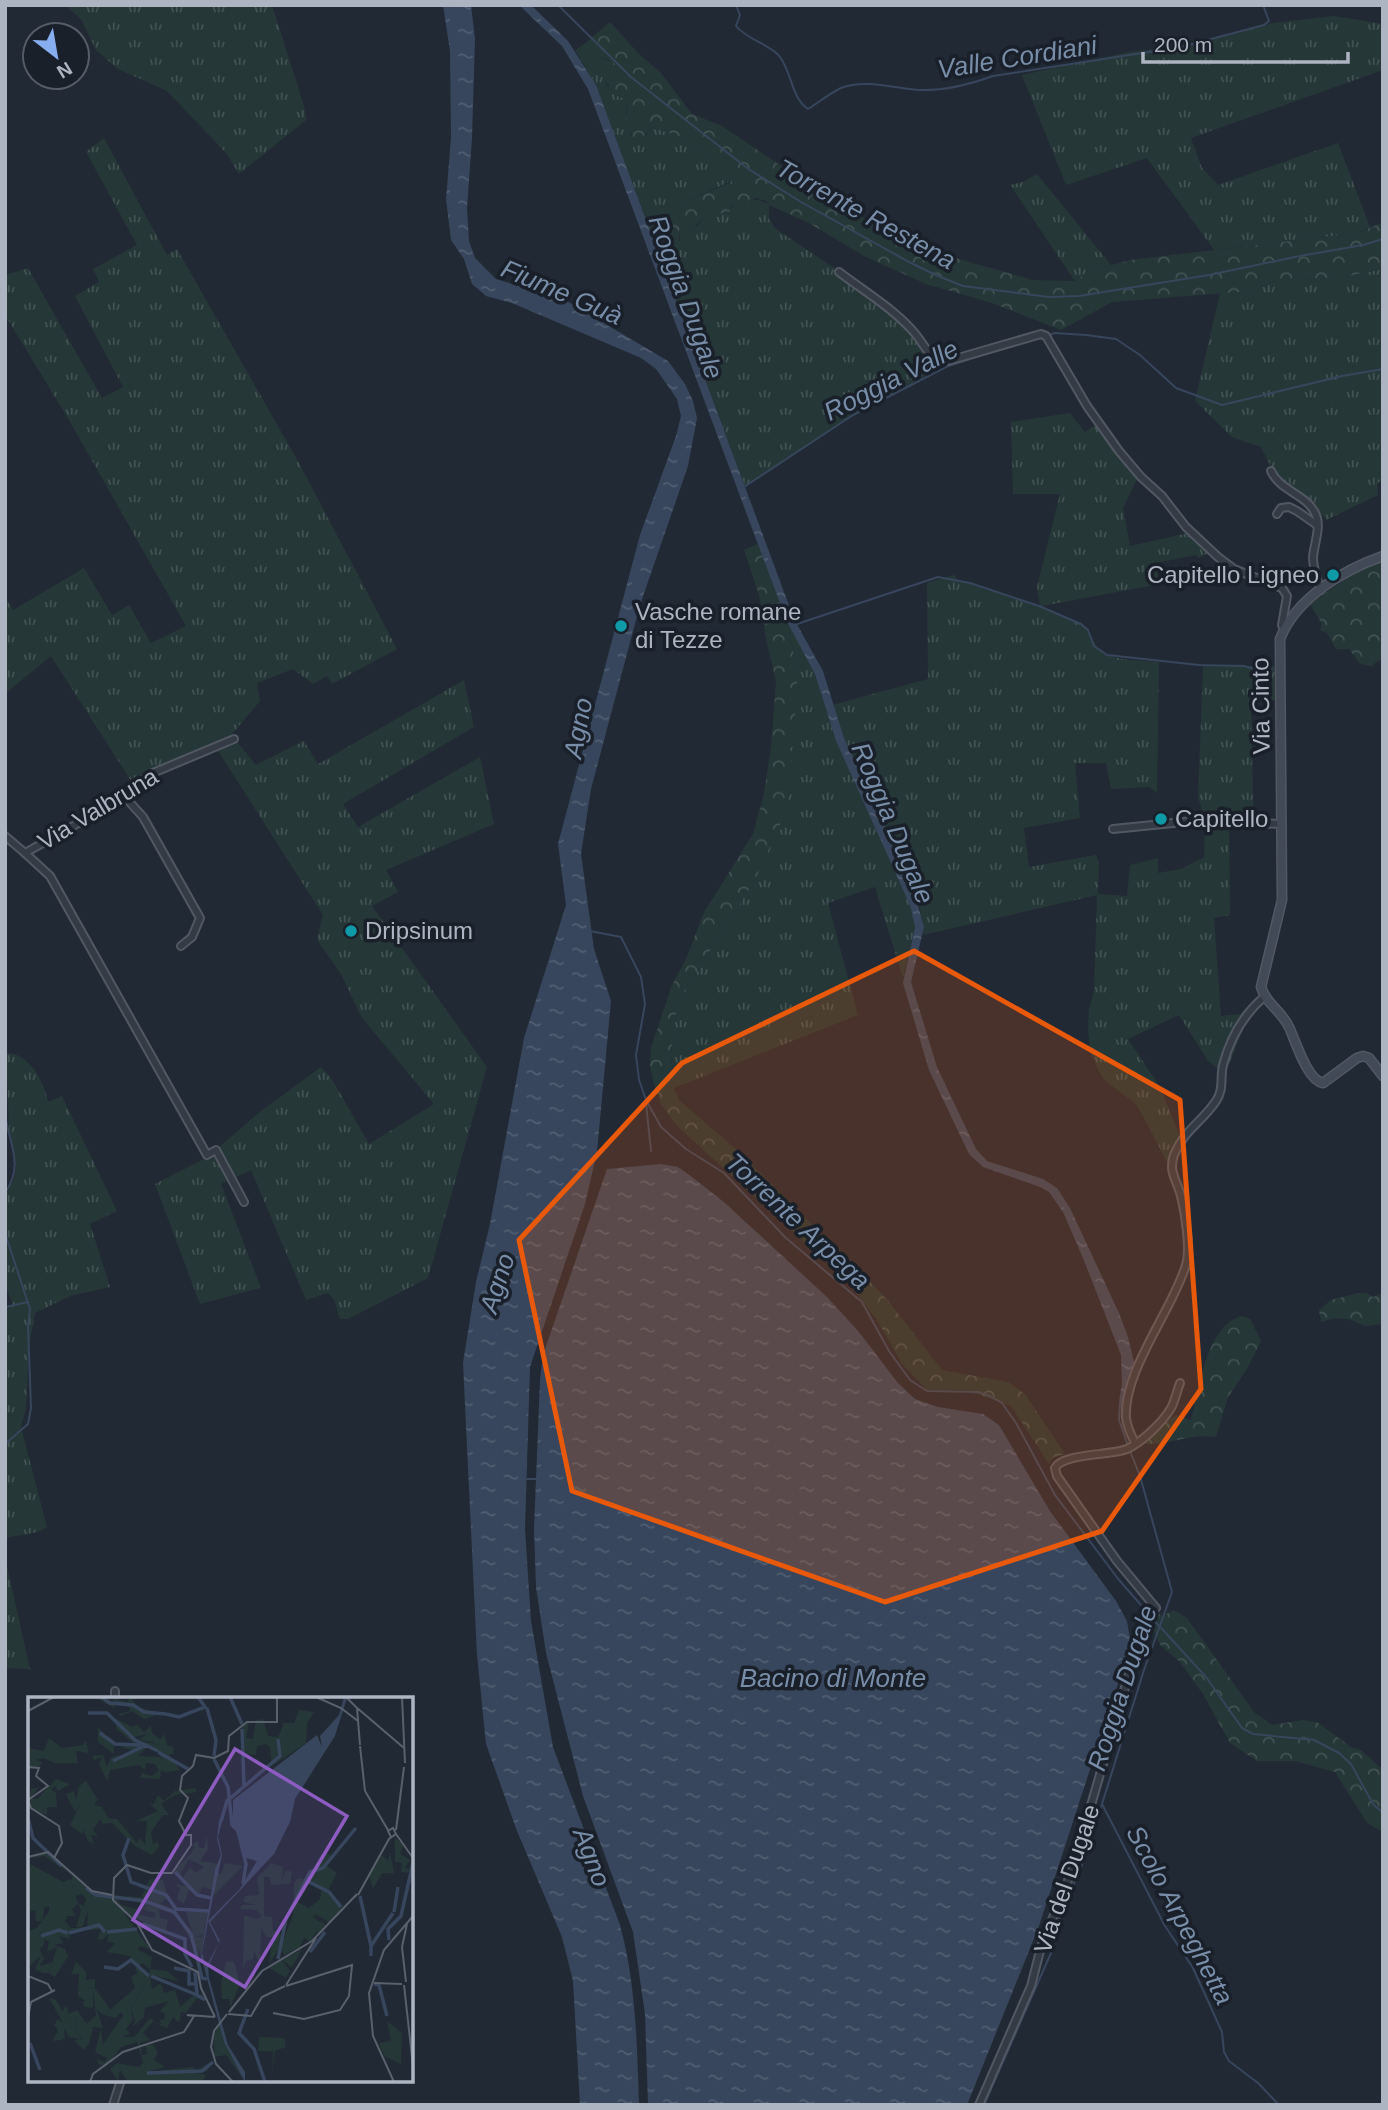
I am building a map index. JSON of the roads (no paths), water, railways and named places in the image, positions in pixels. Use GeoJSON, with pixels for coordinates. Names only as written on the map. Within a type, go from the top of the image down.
{"type":"FeatureCollection","features":[{"type":"Feature","properties":{"kind":"street"},"geometry":{"type":"LineString","coordinates":[[839,272],[894,312],[937,360],[948,361],[1041,334],[1046,336],[1087,406],[1119,451],[1162,496],[1186,527],[1234,569],[1282,588],[1287,596],[1282,625],[1284,629]]}},
{"type":"Feature","properties":{"kind":"street"},"geometry":{"type":"LineString","coordinates":[[1271,471],[1275,479],[1309,504],[1315,513],[1317,526],[1313,560],[1321,590]]}},
{"type":"Feature","properties":{"kind":"street"},"geometry":{"type":"LineString","coordinates":[[1277,514],[1281,508],[1289,507],[1317,526]]}},
{"type":"Feature","properties":{"kind":"street","name":"Via Cinto"},"geometry":{"type":"LineString","coordinates":[[1264,997],[1261,987],[1263,977],[1282,910],[1279,650],[1284,629],[1301,607],[1321,590],[1358,566],[1383,556]]}},
{"type":"Feature","properties":{"kind":"street","name":"Via Valbruna"},"geometry":{"type":"LineString","coordinates":[[5,836],[25,853],[125,797],[148,775],[234,739]]}},
{"type":"Feature","properties":{"kind":"street"},"geometry":{"type":"LineString","coordinates":[[125,797],[143,817],[200,918],[192,937],[181,946]]}},
{"type":"Feature","properties":{"kind":"street"},"geometry":{"type":"LineString","coordinates":[[1113,829],[1193,821],[1282,824]]}},
{"type":"Feature","properties":{"kind":"street"},"geometry":{"type":"LineString","coordinates":[[25,853],[50,876],[206,1155],[216,1150],[244,1202]]}},
{"type":"Feature","properties":{"kind":"street"},"geometry":{"type":"LineString","coordinates":[[1134,1445],[1126,1421],[1130,1390],[1178,1286],[1188,1254],[1181,1195],[1171,1171],[1173,1157],[1185,1134],[1218,1099],[1223,1064],[1248,1010],[1264,997],[1281,1013],[1309,1071],[1319,1083],[1363,1056],[1369,1058],[1383,1076]]}},
{"type":"Feature","properties":{"kind":"street","name":"Via del Dugale"},"geometry":{"type":"LineString","coordinates":[[979,2105],[1031,1986],[1041,1947],[1072,1871],[1144,1622],[1156,1608],[1117,1561],[1055,1472],[1059,1462],[1067,1459],[1124,1450],[1134,1445],[1172,1407],[1180,1383]]}},
{"type":"Feature","properties":{"kind":"street"},"geometry":{"type":"LineString","coordinates":[[113,2105],[120,2082]]}},
{"type":"Feature","properties":{"kind":"water","name":"Agno"},"geometry":{"type":"Polygon","coordinates":[[[443,5],[471,5],[475,39],[467,208],[469,241],[475,258],[496,279],[565,300],[668,361],[685,384],[697,418],[688,466],[640,605],[591,789],[581,854],[594,949],[611,1001],[597,1152],[585,1204],[530,1367],[525,1529],[531,1621],[553,1747],[620,1925],[625,1947],[635,2014],[639,2105],[580,2105],[573,1981],[562,1937],[517,1831],[486,1744],[477,1655],[463,1363],[476,1282],[490,1224],[524,1038],[566,905],[558,844],[640,535],[681,416],[677,399],[656,369],[641,358],[512,303],[486,296],[472,284],[464,259],[451,240],[446,199],[451,138],[450,51],[443,5]]]}},
{"type":"Feature","properties":{"kind":"water"},"geometry":{"type":"Polygon","coordinates":[[[519,5],[531,5],[568,41],[596,85],[794,619],[823,671],[844,738],[908,876],[924,927],[911,982],[937,1067],[976,1149],[987,1161],[1043,1179],[1057,1188],[1070,1208],[1128,1337],[1135,1366],[1122,1411],[1119,1401],[1122,1384],[1121,1355],[1063,1212],[1049,1192],[983,1167],[969,1154],[929,1070],[903,983],[915,927],[910,905],[836,741],[815,674],[787,622],[588,89],[562,46],[519,5]]]}},
{"type":"Feature","properties":{"kind":"water","name":"Bacino di Monte"},"geometry":{"type":"Polygon","coordinates":[[[661,1164],[678,1167],[725,1203],[827,1297],[859,1332],[898,1383],[915,1399],[938,1407],[983,1414],[999,1425],[1050,1511],[1116,1601],[1127,1621],[1130,1639],[1125,1662],[1039,1926],[967,2105],[648,2105],[645,2014],[633,1932],[583,1796],[546,1653],[536,1587],[534,1529],[543,1355],[607,1169],[661,1164]]]}},
{"type":"Feature","properties":{"kind":"waterway","name":"Torrente Restena"},"geometry":{"type":"LineString","coordinates":[[558,5],[631,77],[747,168],[801,202],[909,262],[963,286],[1049,297],[1079,296],[1209,275],[1383,239]]}},
{"type":"Feature","properties":{"kind":"waterway","name":"Valle Cordiani"},"geometry":{"type":"LineString","coordinates":[[736,5],[740,15],[736,26],[780,57],[798,98],[808,109],[837,90],[850,85],[937,89],[993,76],[1181,47],[1264,25],[1269,21],[1263,5]]}},
{"type":"Feature","properties":{"kind":"waterway","name":"Roggia Valle"},"geometry":{"type":"LineString","coordinates":[[1049,335],[1055,333],[1116,339],[1140,355],[1176,388],[1222,405],[1342,376],[1383,369]]}},
{"type":"Feature","properties":{"kind":"waterway","name":"Roggia Valle"},"geometry":{"type":"LineString","coordinates":[[744,487],[853,415],[948,366],[1037,338]]}},
{"type":"Feature","properties":{"kind":"waterway"},"geometry":{"type":"LineString","coordinates":[[797,624],[938,577],[970,583],[1039,606],[1081,624],[1088,630],[1094,646],[1107,655],[1199,665],[1272,669]]}},
{"type":"Feature","properties":{"kind":"waterway","name":"Torrente Arpega"},"geometry":{"type":"LineString","coordinates":[[590,931],[621,937],[641,977],[645,1004],[636,1055],[639,1080],[646,1100],[661,1127],[686,1149],[724,1173],[786,1238],[862,1302],[889,1351],[910,1380],[927,1391],[978,1392],[1002,1403],[1016,1423],[1055,1495],[1119,1580],[1148,1613]]}},
{"type":"Feature","properties":{"kind":"waterway"},"geometry":{"type":"LineString","coordinates":[[646,1103],[651,1151]]}},
{"type":"Feature","properties":{"kind":"waterway"},"geometry":{"type":"LineString","coordinates":[[5,1115],[15,1164],[11,1183],[5,1193]]}},
{"type":"Feature","properties":{"kind":"waterway"},"geometry":{"type":"LineString","coordinates":[[5,1233],[30,1309],[28,1327],[31,1408],[28,1424],[5,1444]]}},
{"type":"Feature","properties":{"kind":"waterway"},"geometry":{"type":"LineString","coordinates":[[5,1307],[28,1302]]}},
{"type":"Feature","properties":{"kind":"waterway","name":"Roggia Dugale"},"geometry":{"type":"LineString","coordinates":[[1120,1404],[1119,1420],[1128,1446]]}},
{"type":"Feature","properties":{"kind":"waterway","name":"Roggia Dugale"},"geometry":{"type":"LineString","coordinates":[[984,2105],[1051,1953],[1049,1944],[1086,1855],[1144,1670],[1172,1592],[1140,1476],[1130,1451]]}},
{"type":"Feature","properties":{"kind":"waterway"},"geometry":{"type":"LineString","coordinates":[[524,1479],[536,1479]]}},
{"type":"Feature","properties":{"kind":"waterway","name":"Torrente Arpega"},"geometry":{"type":"LineString","coordinates":[[1151,1617],[1206,1677],[1242,1728],[1253,1734],[1314,1740],[1339,1753],[1351,1764],[1373,1804],[1383,1813]]}},
{"type":"Feature","properties":{"kind":"waterway","name":"Scolo Arpeghetta"},"geometry":{"type":"LineString","coordinates":[[1102,1804],[1165,1926],[1193,1968],[1222,2032],[1224,2052],[1229,2061],[1258,2083],[1279,2105]]}},
{"type":"Feature","properties":{"kind":"place","name":"Capitello Ligneo"},"geometry":{"type":"Point","coordinates":[1333,575]}},
{"type":"Feature","properties":{"kind":"place","name":"Vasche romane di Tezze"},"geometry":{"type":"Point","coordinates":[621,626]}},
{"type":"Feature","properties":{"kind":"place","name":"Capitello"},"geometry":{"type":"Point","coordinates":[1161,819]}},
{"type":"Feature","properties":{"kind":"place","name":"Dripsinum"},"geometry":{"type":"Point","coordinates":[351,931]}},
{"type":"Feature","properties":{"kind":"water label","name":"Fiume Guà"},"geometry":{"type":"Point","coordinates":[562,292]}}]}
